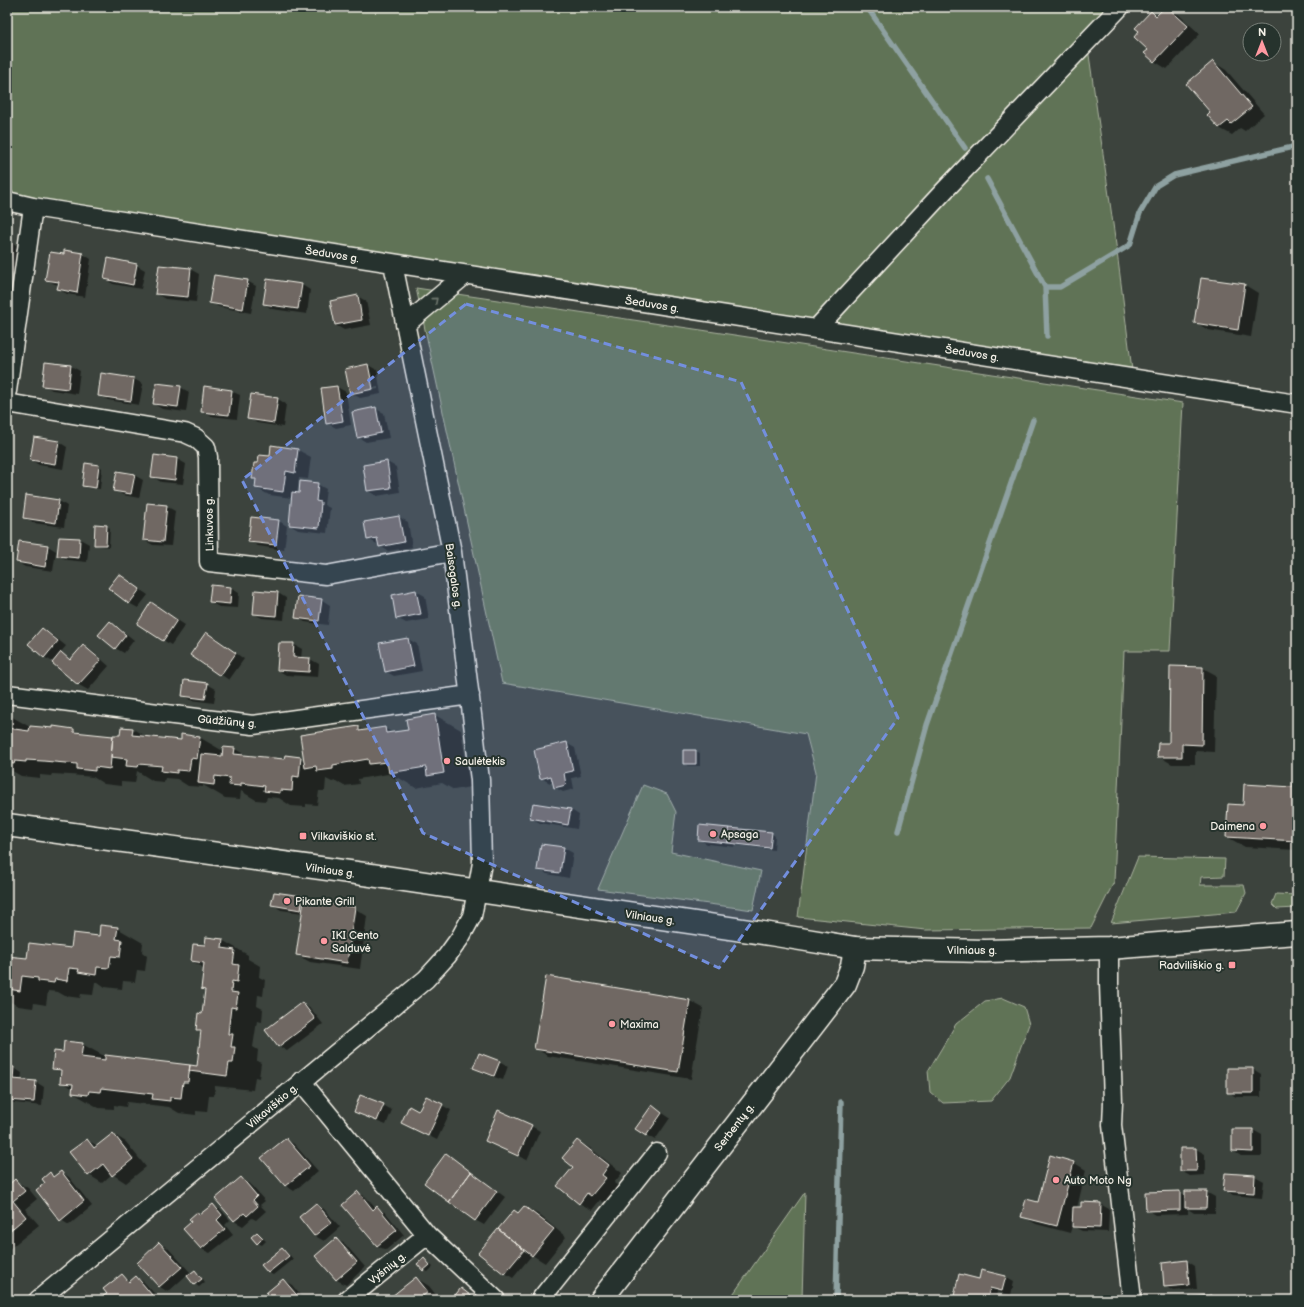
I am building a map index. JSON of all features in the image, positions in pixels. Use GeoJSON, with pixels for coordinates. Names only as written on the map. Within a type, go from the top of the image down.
{"type":"FeatureCollection","features":[{"type":"Feature","properties":{"kind":"main road","name":"Vilniaus g."},"geometry":{"type":"LineString","coordinates":[[7,825],[370,875],[855,948],[985,951],[1108,948],[1297,933]]}},
{"type":"Feature","properties":{"kind":"main road","name":"Serbentų g."},"geometry":{"type":"LineString","coordinates":[[601,1300],[845,984],[852,966],[855,948]]}},
{"type":"Feature","properties":{"kind":"street"},"geometry":{"type":"LineString","coordinates":[[816,329],[944,191],[1120,7]]}},
{"type":"Feature","properties":{"kind":"street","name":"Šeduvos g."},"geometry":{"type":"LineString","coordinates":[[7,201],[33,207],[393,264],[1297,404]]}},
{"type":"Feature","properties":{"kind":"street"},"geometry":{"type":"LineString","coordinates":[[7,391],[33,207]]}},
{"type":"Feature","properties":{"kind":"street","name":"Baisogalos g."},"geometry":{"type":"LineString","coordinates":[[393,264],[452,552],[480,780],[482,863],[478,892]]}},
{"type":"Feature","properties":{"kind":"street"},"geometry":{"type":"LineString","coordinates":[[405,325],[465,275]]}},
{"type":"Feature","properties":{"kind":"street","name":"Linkuvos g."},"geometry":{"type":"LineString","coordinates":[[7,403],[185,433],[196,438],[206,446],[208,457],[209,562],[326,575],[452,552]]}},
{"type":"Feature","properties":{"kind":"street","name":"Gūdžiūnų g."},"geometry":{"type":"LineString","coordinates":[[7,694],[253,725],[470,695]]}},
{"type":"Feature","properties":{"kind":"street","name":"Vilkaviškio g."},"geometry":{"type":"LineString","coordinates":[[38,1300],[426,979],[448,956],[460,938],[472,916],[478,892]]}},
{"type":"Feature","properties":{"kind":"street"},"geometry":{"type":"LineString","coordinates":[[1108,948],[1113,1102],[1112,1125],[1132,1300]]}},
{"type":"Feature","properties":{"kind":"street"},"geometry":{"type":"LineString","coordinates":[[301,1081],[427,1235],[496,1300]]}},
{"type":"Feature","properties":{"kind":"street"},"geometry":{"type":"LineString","coordinates":[[540,1300],[657,1153]]}},
{"type":"Feature","properties":{"kind":"street","name":"Vyšnių g."},"geometry":{"type":"LineString","coordinates":[[347,1300],[427,1235]]}},
{"type":"Feature","properties":{"kind":"highlighted area"},"geometry":{"type":"Polygon","coordinates":[[[466,304],[741,382],[898,718],[719,968],[423,833],[242,480],[466,304]]]}},
{"type":"Feature","properties":{"kind":"green space"},"geometry":{"type":"Polygon","coordinates":[[[7,7],[1118,7],[1087,41],[1133,378],[7,201],[7,7]]]}},
{"type":"Feature","properties":{"kind":"green space"},"geometry":{"type":"Polygon","coordinates":[[[416,288],[1183,403],[1170,651],[1124,651],[1114,882],[1091,928],[926,930],[798,917],[816,772],[806,734],[502,683],[416,288]]]}},
{"type":"Feature","properties":{"kind":"green space"},"geometry":{"type":"Polygon","coordinates":[[[643,785],[667,794],[676,812],[671,852],[761,871],[753,910],[598,889],[643,785]]]}},
{"type":"Feature","properties":{"kind":"green space"},"geometry":{"type":"Polygon","coordinates":[[[1138,857],[1225,859],[1224,876],[1201,877],[1200,885],[1244,885],[1246,893],[1236,912],[1111,923],[1138,857]]]}},
{"type":"Feature","properties":{"kind":"green space"},"geometry":{"type":"Polygon","coordinates":[[[1276,894],[1297,895],[1297,908],[1277,909],[1272,904],[1276,894]]]}},
{"type":"Feature","properties":{"kind":"green space"},"geometry":{"type":"Polygon","coordinates":[[[1003,998],[1024,1007],[1029,1024],[1010,1077],[991,1101],[943,1103],[930,1092],[928,1071],[956,1024],[985,1001],[1003,998]]]}},
{"type":"Feature","properties":{"kind":"green space"},"geometry":{"type":"Polygon","coordinates":[[[805,1192],[802,1300],[729,1300],[805,1192]]]}},
{"type":"Feature","properties":{"kind":"building"},"geometry":{"type":"Polygon","coordinates":[[[1165,7],[1167,7],[1188,26],[1154,62],[1144,53],[1148,50],[1134,37],[1139,31],[1135,28],[1151,11],[1156,16],[1165,7]]]}},
{"type":"Feature","properties":{"kind":"building"},"geometry":{"type":"Polygon","coordinates":[[[1213,61],[1252,107],[1231,124],[1228,121],[1219,128],[1207,115],[1210,112],[1186,84],[1213,61]]]}},
{"type":"Feature","properties":{"kind":"building"},"geometry":{"type":"Polygon","coordinates":[[[7,241],[11,241],[9,269],[7,269],[7,241]]]}},
{"type":"Feature","properties":{"kind":"building"},"geometry":{"type":"Polygon","coordinates":[[[64,250],[83,253],[77,293],[57,289],[59,282],[45,280],[50,252],[64,254],[64,250]]]}},
{"type":"Feature","properties":{"kind":"building"},"geometry":{"type":"Polygon","coordinates":[[[108,258],[137,264],[133,285],[104,279],[108,258]]]}},
{"type":"Feature","properties":{"kind":"building"},"geometry":{"type":"Polygon","coordinates":[[[159,265],[191,268],[188,297],[155,294],[159,265]]]}},
{"type":"Feature","properties":{"kind":"building"},"geometry":{"type":"Polygon","coordinates":[[[214,275],[248,280],[243,309],[209,303],[214,275]]]}},
{"type":"Feature","properties":{"kind":"building"},"geometry":{"type":"Polygon","coordinates":[[[1201,278],[1245,284],[1238,330],[1194,323],[1201,278]]]}},
{"type":"Feature","properties":{"kind":"building"},"geometry":{"type":"Polygon","coordinates":[[[267,279],[302,284],[298,309],[263,304],[267,279]]]}},
{"type":"Feature","properties":{"kind":"building"},"geometry":{"type":"Polygon","coordinates":[[[358,295],[362,320],[335,325],[330,301],[358,295]]]}},
{"type":"Feature","properties":{"kind":"building"},"geometry":{"type":"Polygon","coordinates":[[[45,362],[71,365],[68,389],[42,386],[45,362]]]}},
{"type":"Feature","properties":{"kind":"building"},"geometry":{"type":"Polygon","coordinates":[[[368,364],[373,389],[350,394],[345,369],[368,364]]]}},
{"type":"Feature","properties":{"kind":"building"},"geometry":{"type":"Polygon","coordinates":[[[101,373],[134,378],[131,401],[98,396],[101,373]]]}},
{"type":"Feature","properties":{"kind":"building"},"geometry":{"type":"Polygon","coordinates":[[[156,383],[181,386],[178,407],[153,404],[156,383]]]}},
{"type":"Feature","properties":{"kind":"building"},"geometry":{"type":"Polygon","coordinates":[[[204,386],[232,390],[229,415],[201,412],[204,386]]]}},
{"type":"Feature","properties":{"kind":"building"},"geometry":{"type":"Polygon","coordinates":[[[337,386],[343,421],[326,424],[321,388],[337,386]]]}},
{"type":"Feature","properties":{"kind":"building"},"geometry":{"type":"Polygon","coordinates":[[[251,394],[278,398],[274,423],[247,419],[251,394]]]}},
{"type":"Feature","properties":{"kind":"building"},"geometry":{"type":"Polygon","coordinates":[[[376,407],[381,433],[357,438],[352,412],[376,407]]]}},
{"type":"Feature","properties":{"kind":"building"},"geometry":{"type":"Polygon","coordinates":[[[34,437],[59,441],[55,464],[30,460],[34,437]]]}},
{"type":"Feature","properties":{"kind":"building"},"geometry":{"type":"Polygon","coordinates":[[[271,445],[298,449],[295,473],[286,471],[283,492],[255,488],[256,479],[252,479],[254,463],[258,463],[259,455],[270,456],[271,445]]]}},
{"type":"Feature","properties":{"kind":"building"},"geometry":{"type":"Polygon","coordinates":[[[154,455],[177,458],[175,480],[151,477],[154,455]]]}},
{"type":"Feature","properties":{"kind":"building"},"geometry":{"type":"Polygon","coordinates":[[[387,461],[391,488],[367,491],[363,465],[387,461]]]}},
{"type":"Feature","properties":{"kind":"building"},"geometry":{"type":"Polygon","coordinates":[[[85,463],[99,465],[96,488],[82,486],[85,463]]]}},
{"type":"Feature","properties":{"kind":"building"},"geometry":{"type":"Polygon","coordinates":[[[117,471],[135,474],[131,494],[113,491],[117,471]]]}},
{"type":"Feature","properties":{"kind":"building"},"geometry":{"type":"Polygon","coordinates":[[[300,481],[318,483],[316,501],[321,502],[319,528],[289,525],[292,492],[299,493],[300,481]]]}},
{"type":"Feature","properties":{"kind":"building"},"geometry":{"type":"Polygon","coordinates":[[[26,495],[59,500],[56,523],[23,518],[26,495]]]}},
{"type":"Feature","properties":{"kind":"building"},"geometry":{"type":"Polygon","coordinates":[[[147,503],[167,505],[163,542],[143,540],[147,503]]]}},
{"type":"Feature","properties":{"kind":"building"},"geometry":{"type":"Polygon","coordinates":[[[399,516],[404,542],[379,547],[377,538],[367,540],[364,522],[399,516]]]}},
{"type":"Feature","properties":{"kind":"building"},"geometry":{"type":"Polygon","coordinates":[[[251,517],[279,520],[276,545],[248,542],[251,517]]]}},
{"type":"Feature","properties":{"kind":"building"},"geometry":{"type":"Polygon","coordinates":[[[95,524],[107,525],[106,545],[94,545],[95,524]]]}},
{"type":"Feature","properties":{"kind":"building"},"geometry":{"type":"Polygon","coordinates":[[[59,537],[80,538],[79,558],[57,556],[59,537]]]}},
{"type":"Feature","properties":{"kind":"building"},"geometry":{"type":"Polygon","coordinates":[[[19,541],[48,545],[45,567],[16,562],[19,541]]]}},
{"type":"Feature","properties":{"kind":"building"},"geometry":{"type":"Polygon","coordinates":[[[119,574],[140,589],[129,604],[108,588],[119,574]]]}},
{"type":"Feature","properties":{"kind":"building"},"geometry":{"type":"Polygon","coordinates":[[[211,585],[231,587],[230,604],[209,602],[211,585]]]}},
{"type":"Feature","properties":{"kind":"building"},"geometry":{"type":"Polygon","coordinates":[[[255,590],[278,592],[276,616],[253,614],[255,590]]]}},
{"type":"Feature","properties":{"kind":"building"},"geometry":{"type":"Polygon","coordinates":[[[416,590],[421,614],[396,619],[392,595],[416,590]]]}},
{"type":"Feature","properties":{"kind":"building"},"geometry":{"type":"Polygon","coordinates":[[[298,596],[322,599],[319,621],[295,618],[298,596]]]}},
{"type":"Feature","properties":{"kind":"building"},"geometry":{"type":"Polygon","coordinates":[[[151,602],[177,620],[163,641],[137,624],[151,602]]]}},
{"type":"Feature","properties":{"kind":"building"},"geometry":{"type":"Polygon","coordinates":[[[110,621],[126,635],[115,649],[98,635],[110,621]]]}},
{"type":"Feature","properties":{"kind":"building"},"geometry":{"type":"Polygon","coordinates":[[[42,628],[58,641],[44,658],[28,644],[42,628]]]}},
{"type":"Feature","properties":{"kind":"building"},"geometry":{"type":"Polygon","coordinates":[[[206,632],[236,653],[220,676],[190,655],[206,632]]]}},
{"type":"Feature","properties":{"kind":"building"},"geometry":{"type":"Polygon","coordinates":[[[408,638],[414,666],[385,672],[379,643],[408,638]]]}},
{"type":"Feature","properties":{"kind":"building"},"geometry":{"type":"Polygon","coordinates":[[[279,643],[294,643],[293,657],[310,658],[309,672],[277,670],[279,643]]]}},
{"type":"Feature","properties":{"kind":"building"},"geometry":{"type":"Polygon","coordinates":[[[83,645],[101,660],[78,685],[52,663],[61,652],[70,660],[83,645]]]}},
{"type":"Feature","properties":{"kind":"building"},"geometry":{"type":"Polygon","coordinates":[[[1170,666],[1203,667],[1202,745],[1182,744],[1182,757],[1157,757],[1158,743],[1169,743],[1170,666]]]}},
{"type":"Feature","properties":{"kind":"building"},"geometry":{"type":"Polygon","coordinates":[[[184,680],[208,683],[205,699],[182,696],[184,680]]]}},
{"type":"Feature","properties":{"kind":"building"},"geometry":{"type":"Polygon","coordinates":[[[435,714],[444,773],[427,776],[426,767],[389,773],[387,762],[369,764],[368,759],[333,765],[333,769],[317,771],[316,766],[305,768],[300,735],[359,726],[359,731],[385,727],[386,733],[408,730],[406,719],[435,714]]]}},
{"type":"Feature","properties":{"kind":"building"},"geometry":{"type":"Polygon","coordinates":[[[1297,715],[1297,841],[1226,837],[1228,804],[1243,805],[1244,784],[1293,787],[1297,715]]]}},
{"type":"Feature","properties":{"kind":"building"},"geometry":{"type":"Polygon","coordinates":[[[30,726],[53,728],[53,726],[74,729],[74,732],[113,736],[110,769],[95,767],[95,771],[77,769],[77,764],[26,760],[26,762],[15,761],[14,764],[7,763],[7,728],[29,731],[30,726]]]}},
{"type":"Feature","properties":{"kind":"building"},"geometry":{"type":"Polygon","coordinates":[[[121,727],[133,728],[132,735],[181,740],[181,734],[200,737],[197,759],[191,758],[189,771],[177,770],[177,773],[161,771],[162,766],[139,764],[138,767],[126,766],[127,759],[111,757],[113,735],[120,735],[121,727]]]}},
{"type":"Feature","properties":{"kind":"building"},"geometry":{"type":"Polygon","coordinates":[[[567,742],[573,771],[564,773],[566,785],[554,788],[551,776],[540,779],[534,750],[567,742]]]}},
{"type":"Feature","properties":{"kind":"building"},"geometry":{"type":"Polygon","coordinates":[[[223,747],[235,748],[234,754],[284,759],[285,755],[301,757],[299,777],[293,776],[292,791],[280,790],[280,793],[264,791],[265,786],[241,783],[241,786],[229,785],[230,778],[215,776],[214,785],[198,783],[201,754],[222,756],[223,747]]]}},
{"type":"Feature","properties":{"kind":"building"},"geometry":{"type":"Polygon","coordinates":[[[683,750],[696,750],[696,764],[683,764],[683,750]]]}},
{"type":"Feature","properties":{"kind":"building"},"geometry":{"type":"Polygon","coordinates":[[[533,803],[571,809],[568,825],[530,818],[533,803]]]}},
{"type":"Feature","properties":{"kind":"building","name":"Apsaga"},"geometry":{"type":"Polygon","coordinates":[[[699,825],[729,828],[728,843],[698,840],[699,825]]]}},
{"type":"Feature","properties":{"kind":"building"},"geometry":{"type":"Polygon","coordinates":[[[729,828],[772,832],[770,848],[728,843],[729,828]]]}},
{"type":"Feature","properties":{"kind":"building"},"geometry":{"type":"Polygon","coordinates":[[[541,844],[564,847],[560,873],[537,870],[541,844]]]}},
{"type":"Feature","properties":{"kind":"building","name":"Pikante Grill"},"geometry":{"type":"Polygon","coordinates":[[[274,892],[303,896],[301,910],[271,905],[274,892]]]}},
{"type":"Feature","properties":{"kind":"building","name":"IKI Cento Salduvė"},"geometry":{"type":"Polygon","coordinates":[[[304,900],[355,907],[347,963],[296,955],[304,900]]]}},
{"type":"Feature","properties":{"kind":"building"},"geometry":{"type":"Polygon","coordinates":[[[100,925],[118,927],[116,939],[122,940],[120,957],[111,956],[109,968],[97,967],[96,975],[78,972],[79,969],[69,968],[67,981],[55,979],[54,983],[38,981],[38,978],[22,976],[20,991],[8,989],[7,994],[7,956],[27,958],[29,943],[71,948],[73,933],[99,936],[100,925]]]}},
{"type":"Feature","properties":{"kind":"building"},"geometry":{"type":"Polygon","coordinates":[[[206,937],[223,939],[222,948],[235,950],[233,964],[239,965],[237,982],[232,981],[231,992],[238,993],[236,1008],[231,1007],[228,1034],[233,1034],[231,1047],[235,1047],[233,1063],[229,1063],[227,1076],[189,1071],[190,1065],[197,1066],[201,1030],[196,1030],[198,1013],[202,1014],[205,990],[201,989],[204,963],[191,961],[193,944],[205,945],[206,937]]]}},
{"type":"Feature","properties":{"kind":"building","name":"Maxima"},"geometry":{"type":"Polygon","coordinates":[[[546,976],[690,1000],[678,1072],[534,1049],[546,976]]]}},
{"type":"Feature","properties":{"kind":"building"},"geometry":{"type":"Polygon","coordinates":[[[302,1002],[315,1019],[278,1047],[265,1030],[302,1002]]]}},
{"type":"Feature","properties":{"kind":"building"},"geometry":{"type":"Polygon","coordinates":[[[64,1041],[83,1043],[81,1057],[105,1060],[105,1055],[190,1065],[188,1082],[183,1082],[181,1098],[170,1097],[170,1101],[152,1099],[153,1094],[101,1088],[100,1092],[89,1091],[88,1095],[72,1093],[73,1084],[60,1083],[61,1070],[52,1069],[54,1051],[63,1052],[64,1041]]]}},
{"type":"Feature","properties":{"kind":"building"},"geometry":{"type":"Polygon","coordinates":[[[479,1053],[500,1061],[494,1076],[473,1068],[479,1053]]]}},
{"type":"Feature","properties":{"kind":"building"},"geometry":{"type":"Polygon","coordinates":[[[7,1066],[14,1067],[13,1079],[36,1081],[34,1102],[7,1100],[7,1066]]]}},
{"type":"Feature","properties":{"kind":"building"},"geometry":{"type":"Polygon","coordinates":[[[1227,1068],[1253,1068],[1253,1093],[1227,1093],[1227,1068]]]}},
{"type":"Feature","properties":{"kind":"building"},"geometry":{"type":"Polygon","coordinates":[[[360,1095],[384,1104],[377,1121],[354,1112],[360,1095]]]}},
{"type":"Feature","properties":{"kind":"building"},"geometry":{"type":"Polygon","coordinates":[[[426,1096],[443,1104],[428,1136],[401,1123],[409,1106],[418,1111],[426,1096]]]}},
{"type":"Feature","properties":{"kind":"building"},"geometry":{"type":"Polygon","coordinates":[[[652,1105],[662,1113],[646,1136],[635,1129],[652,1105]]]}},
{"type":"Feature","properties":{"kind":"building"},"geometry":{"type":"Polygon","coordinates":[[[498,1110],[532,1125],[518,1156],[485,1141],[498,1110]]]}},
{"type":"Feature","properties":{"kind":"building"},"geometry":{"type":"Polygon","coordinates":[[[1232,1129],[1253,1129],[1253,1152],[1232,1151],[1232,1129]]]}},
{"type":"Feature","properties":{"kind":"building"},"geometry":{"type":"Polygon","coordinates":[[[113,1133],[133,1159],[112,1176],[103,1164],[88,1176],[69,1152],[87,1139],[94,1148],[113,1133]]]}},
{"type":"Feature","properties":{"kind":"building"},"geometry":{"type":"Polygon","coordinates":[[[286,1138],[310,1166],[285,1186],[261,1158],[286,1138]]]}},
{"type":"Feature","properties":{"kind":"building"},"geometry":{"type":"Polygon","coordinates":[[[577,1140],[609,1165],[602,1175],[606,1178],[591,1196],[587,1193],[579,1204],[557,1186],[573,1167],[562,1158],[577,1140]]]}},
{"type":"Feature","properties":{"kind":"building"},"geometry":{"type":"Polygon","coordinates":[[[1180,1148],[1196,1148],[1197,1171],[1180,1171],[1180,1148]]]}},
{"type":"Feature","properties":{"kind":"building"},"geometry":{"type":"Polygon","coordinates":[[[446,1153],[471,1172],[449,1202],[424,1183],[446,1153]]]}},
{"type":"Feature","properties":{"kind":"building","name":"Auto Moto Ng"},"geometry":{"type":"Polygon","coordinates":[[[1050,1155],[1074,1162],[1057,1226],[1021,1217],[1026,1199],[1038,1202],[1050,1155]]]}},
{"type":"Feature","properties":{"kind":"building"},"geometry":{"type":"Polygon","coordinates":[[[61,1171],[84,1201],[60,1221],[36,1190],[45,1183],[42,1179],[50,1172],[53,1177],[61,1171]]]}},
{"type":"Feature","properties":{"kind":"building"},"geometry":{"type":"Polygon","coordinates":[[[471,1172],[497,1191],[475,1221],[449,1202],[471,1172]]]}},
{"type":"Feature","properties":{"kind":"building"},"geometry":{"type":"Polygon","coordinates":[[[1225,1173],[1255,1175],[1254,1193],[1223,1191],[1225,1173]]]}},
{"type":"Feature","properties":{"kind":"building"},"geometry":{"type":"Polygon","coordinates":[[[241,1177],[257,1196],[253,1200],[258,1206],[247,1216],[244,1213],[234,1221],[215,1199],[241,1177]]]}},
{"type":"Feature","properties":{"kind":"building"},"geometry":{"type":"Polygon","coordinates":[[[15,1179],[25,1191],[13,1201],[26,1217],[7,1233],[7,1186],[15,1179]]]}},
{"type":"Feature","properties":{"kind":"building"},"geometry":{"type":"Polygon","coordinates":[[[358,1191],[373,1210],[377,1206],[397,1230],[377,1246],[342,1205],[358,1191]]]}},
{"type":"Feature","properties":{"kind":"building"},"geometry":{"type":"Polygon","coordinates":[[[1180,1191],[1180,1210],[1146,1211],[1145,1192],[1180,1191]]]}},
{"type":"Feature","properties":{"kind":"building"},"geometry":{"type":"Polygon","coordinates":[[[1185,1191],[1207,1191],[1206,1208],[1185,1208],[1185,1191]]]}},
{"type":"Feature","properties":{"kind":"building"},"geometry":{"type":"Polygon","coordinates":[[[1081,1202],[1101,1203],[1100,1228],[1072,1227],[1073,1207],[1081,1207],[1081,1202]]]}},
{"type":"Feature","properties":{"kind":"building"},"geometry":{"type":"Polygon","coordinates":[[[316,1203],[332,1222],[314,1236],[299,1217],[316,1203]]]}},
{"type":"Feature","properties":{"kind":"building"},"geometry":{"type":"Polygon","coordinates":[[[213,1204],[222,1215],[217,1220],[225,1229],[201,1249],[183,1229],[191,1222],[189,1219],[197,1212],[199,1215],[213,1204]]]}},
{"type":"Feature","properties":{"kind":"building"},"geometry":{"type":"Polygon","coordinates":[[[524,1206],[554,1229],[532,1256],[498,1229],[514,1210],[518,1213],[524,1206]]]}},
{"type":"Feature","properties":{"kind":"building"},"geometry":{"type":"Polygon","coordinates":[[[498,1229],[524,1250],[504,1274],[478,1253],[498,1229]]]}},
{"type":"Feature","properties":{"kind":"building"},"geometry":{"type":"Polygon","coordinates":[[[257,1232],[263,1238],[257,1244],[251,1237],[257,1232]]]}},
{"type":"Feature","properties":{"kind":"building"},"geometry":{"type":"Polygon","coordinates":[[[336,1238],[357,1262],[336,1280],[315,1256],[336,1238]]]}},
{"type":"Feature","properties":{"kind":"building"},"geometry":{"type":"Polygon","coordinates":[[[159,1242],[182,1267],[159,1287],[137,1263],[159,1242]]]}},
{"type":"Feature","properties":{"kind":"building"},"geometry":{"type":"Polygon","coordinates":[[[282,1248],[289,1256],[268,1273],[261,1265],[282,1248]]]}},
{"type":"Feature","properties":{"kind":"building"},"geometry":{"type":"Polygon","coordinates":[[[424,1258],[430,1265],[423,1271],[417,1264],[424,1258]]]}},
{"type":"Feature","properties":{"kind":"building"},"geometry":{"type":"Polygon","coordinates":[[[1187,1260],[1189,1285],[1164,1287],[1162,1263],[1187,1260]]]}},
{"type":"Feature","properties":{"kind":"building"},"geometry":{"type":"Polygon","coordinates":[[[195,1270],[202,1279],[194,1285],[187,1276],[195,1270]]]}},
{"type":"Feature","properties":{"kind":"building"},"geometry":{"type":"Polygon","coordinates":[[[981,1270],[1006,1276],[1002,1291],[990,1288],[987,1300],[971,1300],[954,1296],[959,1274],[979,1279],[981,1270]]]}},
{"type":"Feature","properties":{"kind":"building"},"geometry":{"type":"Polygon","coordinates":[[[122,1274],[129,1282],[136,1276],[152,1295],[146,1300],[106,1300],[103,1296],[107,1294],[103,1289],[122,1274]]]}},
{"type":"Feature","properties":{"kind":"building"},"geometry":{"type":"Polygon","coordinates":[[[416,1277],[428,1292],[418,1300],[387,1300],[416,1277]]]}},
{"type":"Feature","properties":{"kind":"building"},"geometry":{"type":"Polygon","coordinates":[[[283,1279],[301,1300],[272,1300],[266,1293],[283,1279]]]}},
{"type":"Feature","properties":{"kind":"building"},"geometry":{"type":"Polygon","coordinates":[[[461,1288],[475,1299],[451,1300],[461,1288]]]}},
{"type":"Feature","properties":{"kind":"building"},"geometry":{"type":"Polygon","coordinates":[[[1212,1295],[1213,1300],[1186,1300],[1186,1298],[1212,1295]]]}},
{"type":"Feature","properties":{"kind":"building"},"geometry":{"type":"Polygon","coordinates":[[[1082,1297],[1100,1297],[1100,1300],[1082,1300],[1082,1297]]]}},
{"type":"Feature","properties":{"kind":"waterway"},"geometry":{"type":"LineString","coordinates":[[867,7],[965,148]]}},
{"type":"Feature","properties":{"kind":"waterway"},"geometry":{"type":"LineString","coordinates":[[1045,287],[1060,287],[1130,245],[1140,213],[1156,186],[1174,175],[1297,146]]}},
{"type":"Feature","properties":{"kind":"waterway"},"geometry":{"type":"LineString","coordinates":[[987,179],[1045,287],[1047,336]]}},
{"type":"Feature","properties":{"kind":"waterway"},"geometry":{"type":"LineString","coordinates":[[898,831],[927,725],[1033,420]]}},
{"type":"Feature","properties":{"kind":"waterway"},"geometry":{"type":"LineString","coordinates":[[836,1300],[841,1102]]}},
{"type":"Feature","properties":{"kind":"place","name":"Saulėtekis"},"geometry":{"type":"Point","coordinates":[447,761]}},
{"type":"Feature","properties":{"kind":"place","name":"Daimena"},"geometry":{"type":"Point","coordinates":[1263,826]}},
{"type":"Feature","properties":{"kind":"place","name":"Apsaga"},"geometry":{"type":"Point","coordinates":[713,834]}},
{"type":"Feature","properties":{"kind":"place","name":"Vilkaviškio st."},"geometry":{"type":"Point","coordinates":[303,836]}},
{"type":"Feature","properties":{"kind":"place","name":"Pikante Grill"},"geometry":{"type":"Point","coordinates":[287,901]}},
{"type":"Feature","properties":{"kind":"place","name":"IKI Cento Salduvė"},"geometry":{"type":"Point","coordinates":[324,941]}},
{"type":"Feature","properties":{"kind":"place","name":"Radviliškio g."},"geometry":{"type":"Point","coordinates":[1232,965]}},
{"type":"Feature","properties":{"kind":"place","name":"Maxima"},"geometry":{"type":"Point","coordinates":[612,1024]}},
{"type":"Feature","properties":{"kind":"place","name":"Auto Moto Ng"},"geometry":{"type":"Point","coordinates":[1056,1180]}}]}
